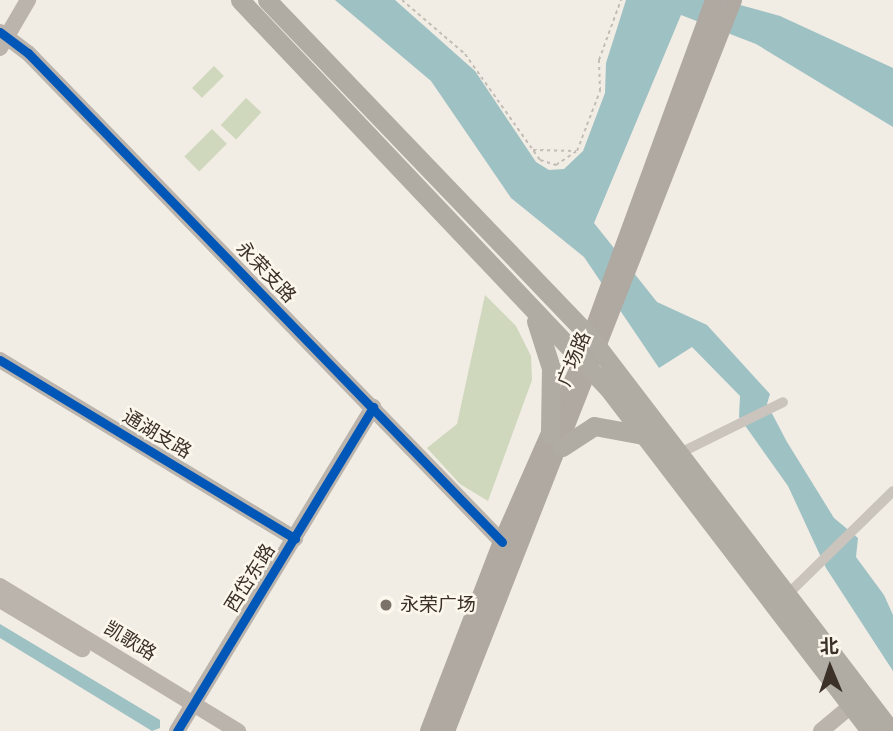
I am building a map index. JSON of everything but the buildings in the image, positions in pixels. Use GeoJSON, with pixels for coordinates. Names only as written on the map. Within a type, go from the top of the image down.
{"type":"FeatureCollection","features":[{"type":"Feature","properties":{"kind":"highway"},"geometry":{"type":"LineString","coordinates":[[240,0],[587,366],[644,435],[870,731]]}},
{"type":"Feature","properties":{"kind":"highway"},"geometry":{"type":"LineString","coordinates":[[267,0],[595,343],[891,731]]}},
{"type":"Feature","properties":{"kind":"highway"},"geometry":{"type":"LineString","coordinates":[[527,305],[549,351],[556,441],[594,426],[644,435]]}},
{"type":"Feature","properties":{"kind":"main road","name":"广场路"},"geometry":{"type":"LineString","coordinates":[[595,343],[616,309],[630,247],[714,0]]}},
{"type":"Feature","properties":{"kind":"main road","name":"广场路"},"geometry":{"type":"LineString","coordinates":[[446,731],[587,366],[595,343],[604,293],[630,247],[733,0]]}},
{"type":"Feature","properties":{"kind":"main road","name":"广场路"},"geometry":{"type":"LineString","coordinates":[[429,731],[502,542],[556,441]]}},
{"type":"Feature","properties":{"kind":"street"},"geometry":{"type":"LineString","coordinates":[[2,36],[17,0]]}},
{"type":"Feature","properties":{"kind":"street"},"geometry":{"type":"LineString","coordinates":[[2,36],[28,0]]}},
{"type":"Feature","properties":{"kind":"street","name":"永荣支路"},"geometry":{"type":"LineString","coordinates":[[2,36],[373,407],[502,542]]}},
{"type":"Feature","properties":{"kind":"street","name":"通湖支路"},"geometry":{"type":"LineString","coordinates":[[0,360],[295,538]]}},
{"type":"Feature","properties":{"kind":"street"},"geometry":{"type":"LineString","coordinates":[[678,454],[783,402]]}},
{"type":"Feature","properties":{"kind":"street","name":"西岱东路"},"geometry":{"type":"LineString","coordinates":[[177,731],[373,407]]}},
{"type":"Feature","properties":{"kind":"street"},"geometry":{"type":"LineString","coordinates":[[788,594],[893,491]]}},
{"type":"Feature","properties":{"kind":"street","name":"凯歌路"},"geometry":{"type":"LineString","coordinates":[[0,586],[190,708],[218,731]]}},
{"type":"Feature","properties":{"kind":"street","name":"凯歌路"},"geometry":{"type":"LineString","coordinates":[[0,600],[190,708],[238,731]]}},
{"type":"Feature","properties":{"kind":"street"},"geometry":{"type":"LineString","coordinates":[[821,731],[850,707]]}},
{"type":"Feature","properties":{"kind":"path"},"geometry":{"type":"LineString","coordinates":[[402,0],[474,64],[531,150],[556,166],[577,151],[600,91],[599,60],[621,0]]}},
{"type":"Feature","properties":{"kind":"path"},"geometry":{"type":"LineString","coordinates":[[531,150],[577,151]]}},
{"type":"Feature","properties":{"kind":"green space"},"geometry":{"type":"Polygon","coordinates":[[[214,66],[224,76],[202,98],[192,88],[214,66]]]}},
{"type":"Feature","properties":{"kind":"green space"},"geometry":{"type":"Polygon","coordinates":[[[246,98],[261,112],[236,139],[221,125],[246,98]]]}},
{"type":"Feature","properties":{"kind":"green space"},"geometry":{"type":"Polygon","coordinates":[[[212,129],[227,144],[199,171],[184,157],[212,129]]]}},
{"type":"Feature","properties":{"kind":"green space"},"geometry":{"type":"Polygon","coordinates":[[[485,295],[516,326],[531,356],[532,380],[488,501],[460,484],[427,448],[457,424],[485,295]]]}},
{"type":"Feature","properties":{"kind":"water"},"geometry":{"type":"Polygon","coordinates":[[[335,0],[395,0],[475,71],[536,162],[549,170],[564,169],[583,151],[605,93],[606,63],[626,0],[722,0],[780,16],[893,68],[893,127],[756,44],[681,15],[594,223],[657,302],[707,325],[770,394],[767,404],[787,442],[834,518],[858,538],[856,557],[884,595],[893,615],[893,671],[826,568],[788,486],[739,417],[740,396],[692,347],[659,368],[584,257],[511,198],[431,81],[335,0]]]}},
{"type":"Feature","properties":{"kind":"water"},"geometry":{"type":"Polygon","coordinates":[[[0,624],[160,720],[160,728],[152,731],[0,638],[0,624]]]}},
{"type":"Feature","properties":{"kind":"cycle path"},"geometry":{"type":"LineString","coordinates":[[0,32],[28,53],[502,542]]}},
{"type":"Feature","properties":{"kind":"cycle path"},"geometry":{"type":"LineString","coordinates":[[0,360],[295,539]]}},
{"type":"Feature","properties":{"kind":"cycle path"},"geometry":{"type":"LineString","coordinates":[[177,731],[373,407]]}},
{"type":"Feature","properties":{"kind":"place","name":"永荣广场"},"geometry":{"type":"Point","coordinates":[386,605]}}]}
